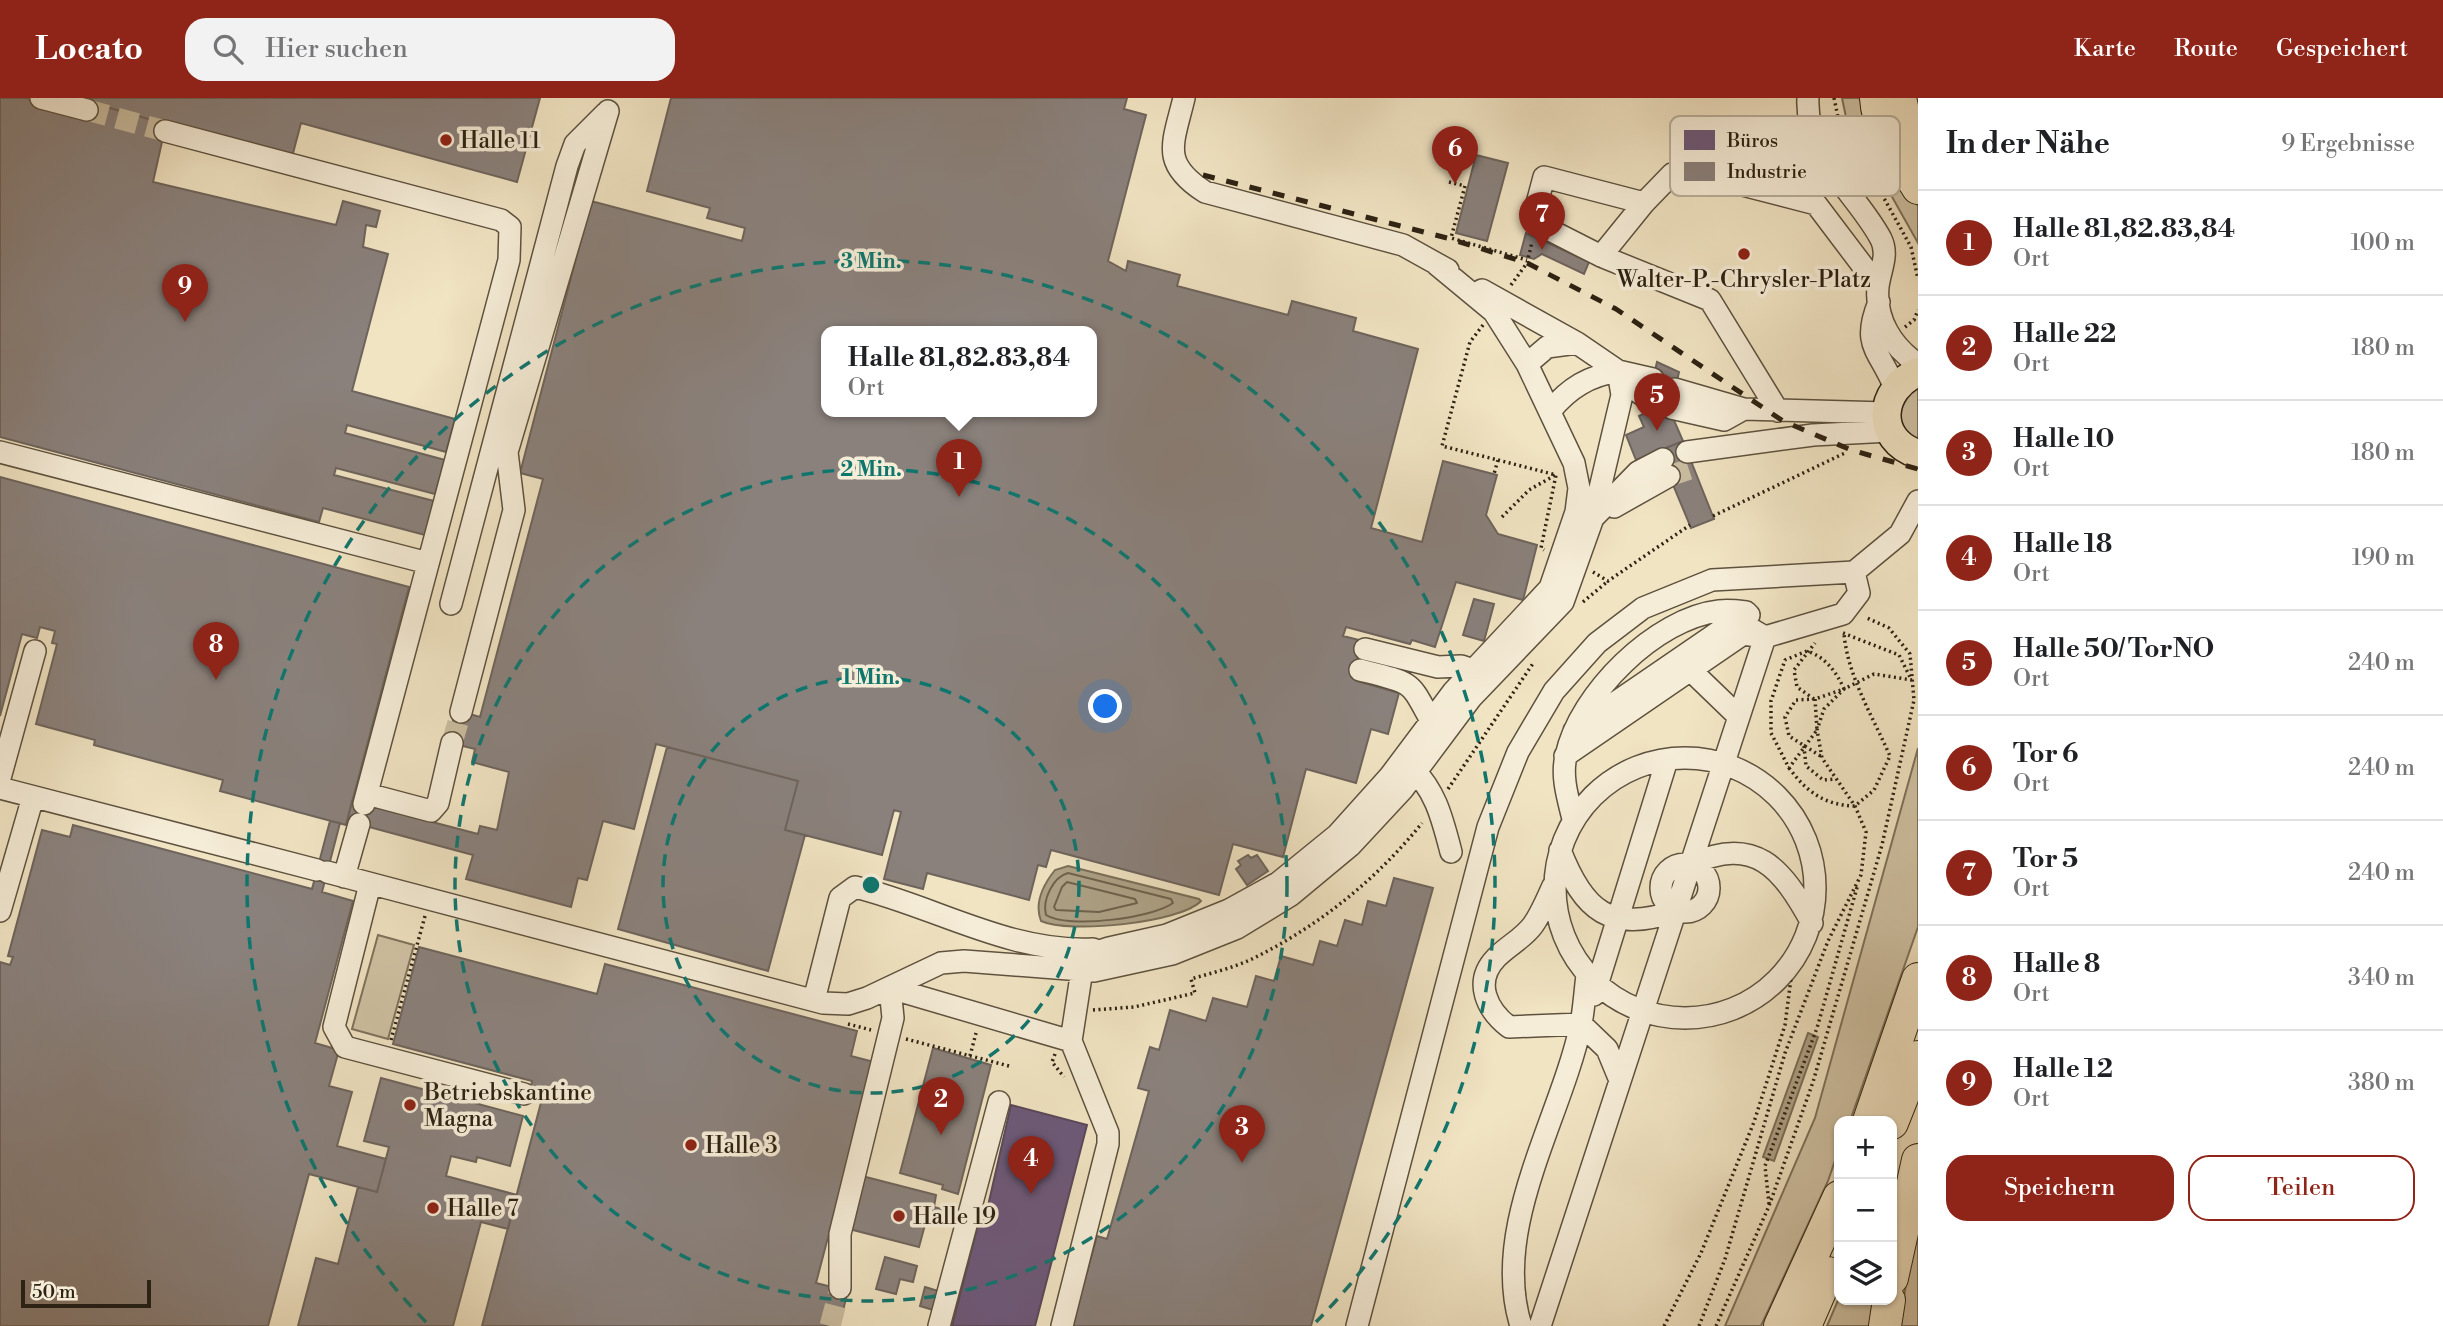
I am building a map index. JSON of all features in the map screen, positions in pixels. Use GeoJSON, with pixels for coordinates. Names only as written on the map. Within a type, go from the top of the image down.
{"type":"FeatureCollection","features":[{"type":"Feature","properties":{"kind":"highway"},"geometry":{"type":"LineString","coordinates":[[1876,98],[1880,116]]}},
{"type":"Feature","properties":{"kind":"highway"},"geometry":{"type":"LineString","coordinates":[[1900,98],[1905,120],[1918,150]]}},
{"type":"Feature","properties":{"kind":"highway"},"geometry":{"type":"LineString","coordinates":[[1900,161],[1918,188]]}},
{"type":"Feature","properties":{"kind":"highway"},"geometry":{"type":"LineString","coordinates":[[1871,1116],[1918,979]]}},
{"type":"Feature","properties":{"kind":"highway"},"geometry":{"type":"LineString","coordinates":[[1895,1116],[1918,1057]]}},
{"type":"Feature","properties":{"kind":"highway"},"geometry":{"type":"LineString","coordinates":[[1897,1255],[1918,1160]]}},
{"type":"Feature","properties":{"kind":"highway"},"geometry":{"type":"LineString","coordinates":[[1780,1326],[1834,1208]]}},
{"type":"Feature","properties":{"kind":"highway"},"geometry":{"type":"LineString","coordinates":[[1805,1326],[1834,1259]]}},
{"type":"Feature","properties":{"kind":"highway"},"geometry":{"type":"LineString","coordinates":[[1885,1326],[1888,1305]]}},
{"type":"Feature","properties":{"kind":"main road"},"geometry":{"type":"LineString","coordinates":[[1897,401],[1902,447],[1918,454]]}},
{"type":"Feature","properties":{"kind":"lane"},"geometry":{"type":"LineString","coordinates":[[41,98],[87,110]]}},
{"type":"Feature","properties":{"kind":"lane"},"geometry":{"type":"LineString","coordinates":[[1184,98],[1173,156],[1182,177],[1205,192],[1403,244],[1497,306],[1577,343],[1618,371],[1651,389]]}},
{"type":"Feature","properties":{"kind":"lane"},"geometry":{"type":"LineString","coordinates":[[1808,98],[1810,116]]}},
{"type":"Feature","properties":{"kind":"lane"},"geometry":{"type":"LineString","coordinates":[[451,604],[567,166],[575,144],[610,104]]}},
{"type":"Feature","properties":{"kind":"lane"},"geometry":{"type":"LineString","coordinates":[[461,712],[514,510],[507,452],[610,104]]}},
{"type":"Feature","properties":{"kind":"lane"},"geometry":{"type":"LineString","coordinates":[[164,131],[501,220],[510,228],[509,260],[428,563],[381,720],[364,808],[329,873]]}},
{"type":"Feature","properties":{"kind":"lane"},"geometry":{"type":"LineString","coordinates":[[1601,256],[1670,176]]}},
{"type":"Feature","properties":{"kind":"lane"},"geometry":{"type":"LineString","coordinates":[[1644,203],[1544,177],[1535,211],[1542,226],[1601,256],[1710,300],[1778,411]]}},
{"type":"Feature","properties":{"kind":"lane"},"geometry":{"type":"LineString","coordinates":[[1785,196],[1816,204],[1878,294],[1890,340],[1918,364]]}},
{"type":"Feature","properties":{"kind":"lane"},"geometry":{"type":"LineString","coordinates":[[1850,196],[1882,241],[1885,261],[1869,326],[1873,344],[1897,401]]}},
{"type":"Feature","properties":{"kind":"lane"},"geometry":{"type":"LineString","coordinates":[[1497,306],[1551,410],[1574,463],[1585,515]]}},
{"type":"Feature","properties":{"kind":"lane"},"geometry":{"type":"LineString","coordinates":[[1527,364],[1547,347],[1577,343]]}},
{"type":"Feature","properties":{"kind":"lane"},"geometry":{"type":"LineString","coordinates":[[1551,410],[1582,382],[1597,374],[1618,371]]}},
{"type":"Feature","properties":{"kind":"lane"},"geometry":{"type":"LineString","coordinates":[[1083,963],[1094,971],[1172,954],[1237,928],[1291,895],[1350,846],[1462,695],[1482,673],[1563,602],[1571,560],[1622,396],[1618,371]]}},
{"type":"Feature","properties":{"kind":"lane"},"geometry":{"type":"LineString","coordinates":[[1673,398],[1744,409],[1778,411],[1897,401]]}},
{"type":"Feature","properties":{"kind":"lane"},"geometry":{"type":"LineString","coordinates":[[1690,460],[1727,448],[1813,435],[1897,401]]}},
{"type":"Feature","properties":{"kind":"lane"},"geometry":{"type":"LineString","coordinates":[[0,452],[428,563]]}},
{"type":"Feature","properties":{"kind":"lane"},"geometry":{"type":"LineString","coordinates":[[1585,515],[1638,472],[1666,468]]}},
{"type":"Feature","properties":{"kind":"lane"},"geometry":{"type":"LineString","coordinates":[[1357,1326],[1488,827],[1518,752],[1554,691],[1597,643],[1643,608],[1702,584],[1725,578],[1854,572],[1900,534],[1918,501]]}},
{"type":"Feature","properties":{"kind":"lane"},"geometry":{"type":"LineString","coordinates":[[1565,757],[1684,665],[1736,620],[1765,637],[1840,627],[1859,593],[1854,572]]}},
{"type":"Feature","properties":{"kind":"lane"},"geometry":{"type":"LineString","coordinates":[[1573,819],[1564,780],[1565,757],[1582,714],[1613,673],[1674,626],[1718,611],[1746,612],[1765,637]]}},
{"type":"Feature","properties":{"kind":"lane"},"geometry":{"type":"LineString","coordinates":[[1690,865],[1765,637]]}},
{"type":"Feature","properties":{"kind":"lane"},"geometry":{"type":"LineString","coordinates":[[1365,649],[1438,667],[1461,666],[1482,673]]}},
{"type":"Feature","properties":{"kind":"lane"},"geometry":{"type":"LineString","coordinates":[[0,778],[35,651]]}},
{"type":"Feature","properties":{"kind":"lane"},"geometry":{"type":"LineString","coordinates":[[1684,665],[1738,716]]}},
{"type":"Feature","properties":{"kind":"lane"},"geometry":{"type":"LineString","coordinates":[[1574,731],[1684,665]]}},
{"type":"Feature","properties":{"kind":"lane"},"geometry":{"type":"LineString","coordinates":[[1360,670],[1462,695]]}},
{"type":"Feature","properties":{"kind":"lane"},"geometry":{"type":"LineString","coordinates":[[1407,682],[1418,694],[1436,730]]}},
{"type":"Feature","properties":{"kind":"lane"},"geometry":{"type":"LineString","coordinates":[[364,808],[431,811],[438,803],[452,743]]}},
{"type":"Feature","properties":{"kind":"lane"},"geometry":{"type":"LineString","coordinates":[[1680,757],[1723,763],[1759,780],[1789,808],[1808,843],[1816,883],[1812,923],[1793,964],[1763,994],[1726,1013],[1684,1020],[1642,1012],[1612,998],[1592,980],[1568,949],[1557,919],[1553,886],[1559,848],[1573,819],[1601,787],[1638,765],[1667,760],[1680,757]]}},
{"type":"Feature","properties":{"kind":"lane"},"geometry":{"type":"LineString","coordinates":[[1521,1326],[1513,1269],[1516,1231],[1581,1024],[1592,980],[1619,920],[1667,760]]}},
{"type":"Feature","properties":{"kind":"lane"},"geometry":{"type":"LineString","coordinates":[[1410,766],[1438,803],[1451,852]]}},
{"type":"Feature","properties":{"kind":"lane"},"geometry":{"type":"LineString","coordinates":[[814,1000],[840,898],[855,887],[894,897],[1018,941],[1073,950],[1109,948],[1167,935],[1229,910],[1278,883],[1337,835],[1410,766]]}},
{"type":"Feature","properties":{"kind":"lane"},"geometry":{"type":"LineString","coordinates":[[0,789],[814,1000],[848,1004],[890,988],[941,963],[964,961],[1049,967],[1083,963],[1109,948]]}},
{"type":"Feature","properties":{"kind":"lane"},"geometry":{"type":"LineString","coordinates":[[0,911],[33,797]]}},
{"type":"Feature","properties":{"kind":"lane"},"geometry":{"type":"LineString","coordinates":[[1559,848],[1572,880],[1594,909],[1619,920],[1651,919],[1698,908],[1707,895],[1707,880],[1697,868],[1690,865]]}},
{"type":"Feature","properties":{"kind":"lane"},"geometry":{"type":"LineString","coordinates":[[1676,911],[1664,900],[1661,893],[1663,878],[1675,867],[1733,851],[1767,862],[1793,888],[1812,923]]}},
{"type":"Feature","properties":{"kind":"lane"},"geometry":{"type":"LineString","coordinates":[[370,884],[334,1027],[345,1047],[524,1094]]}},
{"type":"Feature","properties":{"kind":"lane"},"geometry":{"type":"LineString","coordinates":[[1553,886],[1533,926],[1495,958],[1485,976],[1484,997],[1492,1014],[1509,1027],[1581,1024],[1607,1049],[1619,1078]]}},
{"type":"Feature","properties":{"kind":"lane"},"geometry":{"type":"LineString","coordinates":[[1540,1326],[1619,1078],[1676,911]]}},
{"type":"Feature","properties":{"kind":"lane"},"geometry":{"type":"LineString","coordinates":[[1062,1326],[1108,1133],[1070,1041],[1083,963]]}},
{"type":"Feature","properties":{"kind":"lane"},"geometry":{"type":"LineString","coordinates":[[890,988],[1070,1041]]}},
{"type":"Feature","properties":{"kind":"lane"},"geometry":{"type":"LineString","coordinates":[[840,1288],[841,1234],[893,1018],[890,988]]}},
{"type":"Feature","properties":{"kind":"lane"},"geometry":{"type":"LineString","coordinates":[[939,1326],[999,1102]]}},
{"type":"Feature","properties":{"kind":"path"},"geometry":{"type":"LineString","coordinates":[[1834,98],[1838,116]]}},
{"type":"Feature","properties":{"kind":"path"},"geometry":{"type":"LineString","coordinates":[[1449,183],[1465,186],[1451,238],[1527,260]]}},
{"type":"Feature","properties":{"kind":"path"},"geometry":{"type":"LineString","coordinates":[[1882,196],[1912,247],[1918,279]]}},
{"type":"Feature","properties":{"kind":"path"},"geometry":{"type":"LineString","coordinates":[[1534,237],[1527,260],[1470,342],[1443,446],[1556,475],[1541,548],[1571,560],[1608,581],[1690,525]]}},
{"type":"Feature","properties":{"kind":"path"},"geometry":{"type":"LineString","coordinates":[[1713,516],[1851,450]]}},
{"type":"Feature","properties":{"kind":"path"},"geometry":{"type":"LineString","coordinates":[[1494,474],[1499,460]]}},
{"type":"Feature","properties":{"kind":"path"},"geometry":{"type":"LineString","coordinates":[[1716,1326],[1769,1206],[1813,1082],[1865,909],[1911,712],[1910,654],[1889,628],[1866,617],[1840,627]]}},
{"type":"Feature","properties":{"kind":"path"},"geometry":{"type":"LineString","coordinates":[[1840,627],[1899,655],[1912,680]]}},
{"type":"Feature","properties":{"kind":"path"},"geometry":{"type":"LineString","coordinates":[[1840,627],[1856,683],[1889,756],[1874,790],[1855,806],[1835,805],[1805,790],[1789,768],[1771,733],[1771,701],[1785,660],[1807,651],[1819,655],[1838,675],[1844,689]]}},
{"type":"Feature","properties":{"kind":"path"},"geometry":{"type":"LineString","coordinates":[[1815,699],[1797,687],[1794,670],[1816,642]]}},
{"type":"Feature","properties":{"kind":"path"},"geometry":{"type":"LineString","coordinates":[[1822,758],[1789,736],[1785,717],[1796,700],[1815,699],[1844,689],[1874,674],[1912,680]]}},
{"type":"Feature","properties":{"kind":"path"},"geometry":{"type":"LineString","coordinates":[[1789,768],[1817,730],[1824,709],[1844,689]]}},
{"type":"Feature","properties":{"kind":"path"},"geometry":{"type":"LineString","coordinates":[[1769,1206],[1765,1166],[1817,1028],[1861,875],[1866,832],[1855,806],[1822,758],[1815,699]]}},
{"type":"Feature","properties":{"kind":"path"},"geometry":{"type":"LineString","coordinates":[[1804,746],[1806,766],[1824,780],[1835,779]]}},
{"type":"Feature","properties":{"kind":"path"},"geometry":{"type":"LineString","coordinates":[[1076,1010],[1134,1007],[1195,993],[1191,979],[1250,960],[1299,933],[1361,889],[1428,816]]}},
{"type":"Feature","properties":{"kind":"path"},"geometry":{"type":"LineString","coordinates":[[1699,1326],[1725,1259],[1785,1052],[1828,942],[1861,875]]}},
{"type":"Feature","properties":{"kind":"path"},"geometry":{"type":"LineString","coordinates":[[387,1058],[428,900]]}},
{"type":"Feature","properties":{"kind":"path"},"geometry":{"type":"LineString","coordinates":[[1664,1326],[1701,1253],[1754,1122],[1785,1025],[1793,964]]}},
{"type":"Feature","properties":{"kind":"path"},"geometry":{"type":"LineString","coordinates":[[970,1056],[981,1014]]}},
{"type":"Feature","properties":{"kind":"path"},"geometry":{"type":"LineString","coordinates":[[845,1023],[1009,1066]]}},
{"type":"Feature","properties":{"kind":"shaded area"},"geometry":{"type":"Polygon","coordinates":[[[1842,98],[1865,98],[1871,116],[1846,116],[1842,98]]]}},
{"type":"Feature","properties":{"kind":"shaded area"},"geometry":{"type":"Polygon","coordinates":[[[1900,179],[1918,206],[1918,243],[1892,196],[1900,196],[1900,179]]]}},
{"type":"Feature","properties":{"kind":"shaded area"},"geometry":{"type":"Polygon","coordinates":[[[1918,384],[1918,440],[1903,426],[1901,413],[1918,384]]]}},
{"type":"Feature","properties":{"kind":"shaded area"},"geometry":{"type":"Polygon","coordinates":[[[1918,748],[1918,927],[1852,1116],[1834,1116],[1834,1164],[1828,1181],[1761,1326],[1725,1326],[1815,1118],[1918,748]]]}},
{"type":"Feature","properties":{"kind":"shaded area"},"geometry":{"type":"Polygon","coordinates":[[[378,935],[414,945],[388,1039],[352,1029],[378,935]]]}},
{"type":"Feature","properties":{"kind":"shaded area"},"geometry":{"type":"Polygon","coordinates":[[[1918,1213],[1918,1326],[1900,1326],[1914,1227],[1918,1213]]]}},
{"type":"Feature","properties":{"kind":"shaded area"},"geometry":{"type":"Polygon","coordinates":[[[1836,1305],[1874,1305],[1870,1326],[1827,1326],[1836,1305]]]}},
{"type":"Feature","properties":{"kind":"water"},"geometry":{"type":"Polygon","coordinates":[[[1068,866],[1201,901],[1189,909],[1171,915],[1124,924],[1075,926],[1041,921],[1039,901],[1043,888],[1055,870],[1068,866]]]}},
{"type":"Feature","properties":{"kind":"water"},"geometry":{"type":"Polygon","coordinates":[[[1808,1033],[1818,1037],[1774,1161],[1763,1157],[1808,1033]]]}},
{"type":"Feature","properties":{"kind":"building: Büros"},"geometry":{"type":"Polygon","coordinates":[[[1011,1105],[1087,1125],[1035,1326],[952,1326],[980,1217],[985,1219],[1011,1105]]]}},
{"type":"Feature","properties":{"kind":"building: Industrie"},"geometry":{"type":"Polygon","coordinates":[[[0,98],[27,98],[86,115],[89,102],[166,124],[153,182],[336,225],[343,201],[380,211],[376,227],[366,225],[363,247],[388,254],[352,391],[455,419],[446,452],[347,425],[345,433],[445,460],[435,494],[336,468],[334,475],[434,501],[425,535],[323,508],[319,522],[0,437],[0,98]]]}},
{"type":"Feature","properties":{"kind":"building: Industrie","name":"Halle 11"},"geometry":{"type":"Polygon","coordinates":[[[90,98],[540,98],[517,182],[301,123],[292,157],[89,102],[90,98]]]}},
{"type":"Feature","properties":{"kind":"building: Industrie"},"geometry":{"type":"Polygon","coordinates":[[[671,98],[1127,98],[1124,109],[1146,115],[1108,261],[1126,271],[1128,261],[1180,275],[1177,286],[1288,315],[1292,301],[1356,318],[1353,331],[1418,349],[1371,528],[1422,542],[1443,461],[1497,475],[1486,515],[1498,534],[1537,545],[1523,600],[1456,582],[1435,647],[1412,640],[1410,644],[1346,627],[1343,636],[1367,642],[1357,681],[1399,693],[1388,734],[1371,729],[1356,783],[1306,769],[1283,857],[1233,844],[1219,895],[1051,850],[1046,867],[1038,865],[1029,900],[927,873],[923,889],[884,879],[901,812],[894,810],[882,855],[785,830],[798,781],[656,744],[634,829],[603,821],[587,880],[578,878],[571,907],[466,879],[473,855],[347,821],[352,801],[478,834],[480,826],[497,830],[509,772],[472,762],[475,749],[447,742],[456,710],[480,717],[543,479],[520,473],[591,201],[742,241],[745,228],[707,218],[710,208],[647,191],[671,98]]]}},
{"type":"Feature","properties":{"kind":"building: Industrie"},"geometry":{"type":"Polygon","coordinates":[[[1476,155],[1508,163],[1487,241],[1456,233],[1476,155]]]}},
{"type":"Feature","properties":{"kind":"building: Industrie"},"geometry":{"type":"Polygon","coordinates":[[[1526,233],[1589,262],[1584,274],[1542,254],[1534,259],[1520,255],[1526,233]]]}},
{"type":"Feature","properties":{"kind":"building: Industrie"},"geometry":{"type":"Polygon","coordinates":[[[1657,362],[1679,372],[1670,411],[1647,405],[1657,362]]]}},
{"type":"Feature","properties":{"kind":"building: Industrie"},"geometry":{"type":"Polygon","coordinates":[[[1647,405],[1670,411],[1683,441],[1636,460],[1626,435],[1644,427],[1639,416],[1645,413],[1647,405]]]}},
{"type":"Feature","properties":{"kind":"building: Industrie"},"geometry":{"type":"Polygon","coordinates":[[[1683,441],[1714,519],[1691,528],[1659,451],[1683,441]]]}},
{"type":"Feature","properties":{"kind":"building: Industrie"},"geometry":{"type":"Polygon","coordinates":[[[0,477],[409,587],[346,825],[220,791],[223,780],[94,745],[95,740],[36,724],[57,644],[52,643],[55,631],[40,627],[37,638],[22,634],[0,716],[0,477]]]}},
{"type":"Feature","properties":{"kind":"building: Industrie"},"geometry":{"type":"Polygon","coordinates":[[[1474,599],[1494,604],[1484,641],[1463,635],[1474,599]]]}},
{"type":"Feature","properties":{"kind":"building: Industrie"},"geometry":{"type":"Polygon","coordinates":[[[667,747],[798,781],[785,830],[805,835],[768,971],[618,929],[667,747]]]}},
{"type":"Feature","properties":{"kind":"building: Industrie"},"geometry":{"type":"Polygon","coordinates":[[[330,821],[340,823],[322,892],[353,901],[315,1043],[339,1050],[329,1086],[352,1092],[337,1146],[386,1159],[377,1192],[309,1174],[268,1326],[0,1326],[0,962],[10,965],[13,957],[8,956],[42,830],[70,837],[73,825],[312,889],[330,821]]]}},
{"type":"Feature","properties":{"kind":"building: Industrie"},"geometry":{"type":"Polygon","coordinates":[[[1248,855],[1251,858],[1257,855],[1268,871],[1247,885],[1236,869],[1241,865],[1238,861],[1248,855]]]}},
{"type":"Feature","properties":{"kind":"building: Industrie"},"geometry":{"type":"Polygon","coordinates":[[[1394,878],[1433,888],[1311,1326],[1072,1326],[1097,1236],[1107,1239],[1149,1091],[1138,1088],[1150,1047],[1159,1050],[1170,1010],[1206,1021],[1213,998],[1247,1007],[1256,976],[1274,981],[1281,956],[1313,965],[1320,941],[1337,946],[1345,920],[1362,925],[1368,901],[1386,906],[1394,878]]]}},
{"type":"Feature","properties":{"kind":"building: Industrie","name":"Halle 3"},"geometry":{"type":"Polygon","coordinates":[[[419,947],[597,994],[605,964],[857,1031],[851,1056],[874,1062],[816,1283],[848,1291],[839,1326],[482,1326],[543,1095],[530,1092],[532,1081],[393,1044],[419,947]]]}},
{"type":"Feature","properties":{"kind":"building: Industrie"},"geometry":{"type":"Polygon","coordinates":[[[933,1048],[991,1065],[958,1194],[942,1189],[943,1185],[900,1173],[933,1048]]]}},
{"type":"Feature","properties":{"kind":"building: Industrie","name":"Halle 7"},"geometry":{"type":"Polygon","coordinates":[[[381,1078],[523,1116],[510,1166],[477,1157],[476,1162],[451,1156],[446,1176],[517,1195],[508,1229],[481,1222],[453,1326],[298,1326],[316,1258],[338,1264],[358,1187],[377,1192],[389,1147],[364,1141],[381,1078]]]}},
{"type":"Feature","properties":{"kind":"building: Industrie","name":"Halle 19"},"geometry":{"type":"Polygon","coordinates":[[[862,1176],[936,1195],[934,1207],[948,1211],[944,1225],[926,1221],[919,1247],[849,1229],[862,1176]]]}},
{"type":"Feature","properties":{"kind":"building: Industrie"},"geometry":{"type":"Polygon","coordinates":[[[885,1257],[917,1266],[913,1282],[900,1279],[896,1294],[876,1289],[885,1257]]]}},
{"type":"Feature","properties":{"kind":"building: Industrie"},"geometry":{"type":"Polygon","coordinates":[[[925,1287],[938,1291],[933,1310],[920,1306],[925,1287]]]}},
{"type":"Feature","properties":{"kind":"tunnel"},"geometry":{"type":"LineString","coordinates":[[87,110],[165,131]]}},
{"type":"Feature","properties":{"kind":"tunnel"},"geometry":{"type":"LineString","coordinates":[[1669,476],[1693,468]]}},
{"type":"Feature","properties":{"kind":"tunnel"},"geometry":{"type":"LineString","coordinates":[[452,743],[461,712]]}},
{"type":"Feature","properties":{"kind":"tunnel"},"geometry":{"type":"LineString","coordinates":[[830,1326],[840,1288]]}},
{"type":"Feature","properties":{"kind":"railway"},"geometry":{"type":"LineString","coordinates":[[1203,175],[1447,238],[1527,263],[1616,309],[1783,421],[1851,450],[1918,469]]}},
{"type":"Feature","properties":{"kind":"place","name":"Halle 11"},"geometry":{"type":"Point","coordinates":[446,140]}},
{"type":"Feature","properties":{"kind":"place","name":"Tor 6"},"geometry":{"type":"Point","coordinates":[1455,184]}},
{"type":"Feature","properties":{"kind":"place","name":"Tor 5"},"geometry":{"type":"Point","coordinates":[1542,250]}},
{"type":"Feature","properties":{"kind":"place","name":"Walter-P.-Chrysler-Platz"},"geometry":{"type":"Point","coordinates":[1744,254]}},
{"type":"Feature","properties":{"kind":"place","name":"Halle 12"},"geometry":{"type":"Point","coordinates":[185,322]}},
{"type":"Feature","properties":{"kind":"place","name":"Halle 50/ TorNO"},"geometry":{"type":"Point","coordinates":[1657,431]}},
{"type":"Feature","properties":{"kind":"place","name":"Halle 81,82.83,84"},"geometry":{"type":"Point","coordinates":[959,497]}},
{"type":"Feature","properties":{"kind":"place","name":"Halle 8"},"geometry":{"type":"Point","coordinates":[216,680]}},
{"type":"Feature","properties":{"kind":"place","name":"Betriebskantine Magna"},"geometry":{"type":"Point","coordinates":[410,1105]}},
{"type":"Feature","properties":{"kind":"place","name":"Halle 22"},"geometry":{"type":"Point","coordinates":[941,1135]}},
{"type":"Feature","properties":{"kind":"place","name":"Halle 3"},"geometry":{"type":"Point","coordinates":[691,1145]}},
{"type":"Feature","properties":{"kind":"place","name":"Halle 10"},"geometry":{"type":"Point","coordinates":[1242,1163]}},
{"type":"Feature","properties":{"kind":"place","name":"Halle 18"},"geometry":{"type":"Point","coordinates":[1031,1194]}},
{"type":"Feature","properties":{"kind":"place","name":"Halle 7"},"geometry":{"type":"Point","coordinates":[433,1208]}},
{"type":"Feature","properties":{"kind":"place","name":"Halle 19"},"geometry":{"type":"Point","coordinates":[899,1216]}}]}
